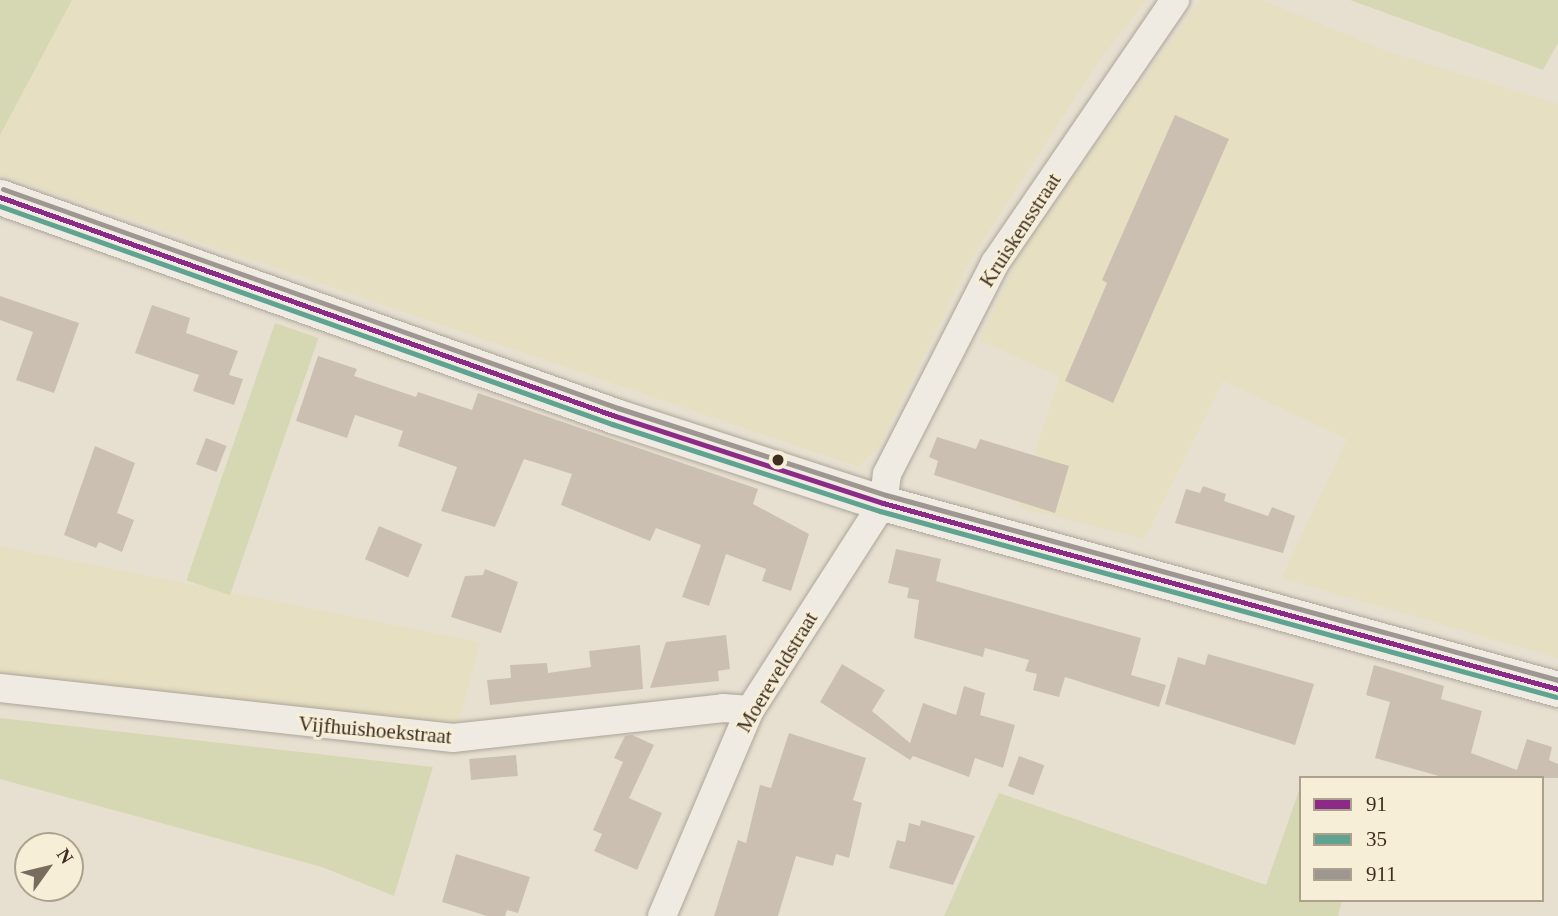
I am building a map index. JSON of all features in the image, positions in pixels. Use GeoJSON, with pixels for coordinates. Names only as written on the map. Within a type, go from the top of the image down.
{"type":"FeatureCollection","features":[{"type":"Feature","properties":{"kind":"street","name":"Kruiskensstraat"},"geometry":{"type":"LineString","coordinates":[[885,489],[995,263],[1175,0]]}},
{"type":"Feature","properties":{"kind":"street"},"geometry":{"type":"LineString","coordinates":[[0,197],[602,412],[885,489],[1558,689]]}},
{"type":"Feature","properties":{"kind":"street","name":"Moereveldstraat"},"geometry":{"type":"LineString","coordinates":[[662,916],[750,710],[885,489]]}},
{"type":"Feature","properties":{"kind":"street","name":"Vijfhuishoekstraat"},"geometry":{"type":"LineString","coordinates":[[0,688],[453,738],[723,708],[750,710]]}},
{"type":"Feature","properties":{"kind":"shaded area"},"geometry":{"type":"Polygon","coordinates":[[[72,0],[1147,0],[1101,58],[970,261],[878,448],[858,467],[0,174],[0,135],[72,0]]]}},
{"type":"Feature","properties":{"kind":"shaded area"},"geometry":{"type":"Polygon","coordinates":[[[1200,0],[1263,0],[1384,50],[1558,104],[1558,658],[1281,578],[1347,439],[1223,381],[1145,539],[1017,507],[1060,377],[979,340],[1024,246],[1200,0]]]}},
{"type":"Feature","properties":{"kind":"shaded area"},"geometry":{"type":"Polygon","coordinates":[[[0,546],[480,642],[458,726],[0,682],[0,546]]]}},
{"type":"Feature","properties":{"kind":"green space"},"geometry":{"type":"Polygon","coordinates":[[[0,0],[72,0],[0,135],[0,0]]]}},
{"type":"Feature","properties":{"kind":"green space"},"geometry":{"type":"Polygon","coordinates":[[[1350,0],[1558,0],[1558,43],[1543,70],[1350,0]]]}},
{"type":"Feature","properties":{"kind":"green space"},"geometry":{"type":"Polygon","coordinates":[[[275,323],[318,338],[230,595],[186,580],[275,323]]]}},
{"type":"Feature","properties":{"kind":"green space"},"geometry":{"type":"Polygon","coordinates":[[[0,718],[433,767],[394,896],[322,867],[0,779],[0,718]]]}},
{"type":"Feature","properties":{"kind":"green space"},"geometry":{"type":"Polygon","coordinates":[[[1299,791],[1299,902],[1342,902],[1338,916],[944,916],[999,793],[1266,885],[1299,791]]]}},
{"type":"Feature","properties":{"kind":"building"},"geometry":{"type":"Polygon","coordinates":[[[1175,115],[1229,139],[1113,403],[1065,381],[1107,283],[1102,280],[1175,115]]]}},
{"type":"Feature","properties":{"kind":"building"},"geometry":{"type":"Polygon","coordinates":[[[0,296],[79,323],[54,393],[16,380],[33,332],[0,320],[0,296]]]}},
{"type":"Feature","properties":{"kind":"building"},"geometry":{"type":"Polygon","coordinates":[[[152,305],[190,318],[186,333],[238,351],[229,375],[243,379],[234,405],[193,391],[199,375],[135,353],[152,305]]]}},
{"type":"Feature","properties":{"kind":"building"},"geometry":{"type":"Polygon","coordinates":[[[318,356],[357,369],[354,376],[416,397],[418,392],[472,410],[478,393],[758,489],[753,504],[809,534],[791,591],[762,581],[766,569],[726,554],[709,606],[682,597],[701,545],[656,528],[650,541],[561,505],[572,474],[524,459],[495,527],[441,511],[457,467],[398,446],[403,431],[355,415],[347,438],[296,421],[318,356]]]}},
{"type":"Feature","properties":{"kind":"building"},"geometry":{"type":"Polygon","coordinates":[[[937,437],[976,449],[980,439],[1069,466],[1055,513],[934,475],[938,461],[929,457],[937,437]]]}},
{"type":"Feature","properties":{"kind":"building"},"geometry":{"type":"Polygon","coordinates":[[[206,438],[227,446],[217,472],[196,464],[206,438]]]}},
{"type":"Feature","properties":{"kind":"building"},"geometry":{"type":"Polygon","coordinates":[[[95,446],[135,463],[117,513],[134,520],[122,552],[99,542],[96,548],[64,535],[95,446]]]}},
{"type":"Feature","properties":{"kind":"building"},"geometry":{"type":"Polygon","coordinates":[[[1203,486],[1226,494],[1224,501],[1268,516],[1272,507],[1295,516],[1283,553],[1175,523],[1186,489],[1200,493],[1203,486]]]}},
{"type":"Feature","properties":{"kind":"building"},"geometry":{"type":"Polygon","coordinates":[[[379,526],[422,544],[408,578],[365,559],[379,526]]]}},
{"type":"Feature","properties":{"kind":"building"},"geometry":{"type":"Polygon","coordinates":[[[896,549],[941,559],[936,581],[1141,638],[1131,675],[1166,685],[1159,707],[1065,677],[1059,697],[1033,690],[1037,674],[1025,671],[1029,660],[985,648],[983,657],[914,638],[919,600],[907,598],[909,588],[888,583],[896,549]]]}},
{"type":"Feature","properties":{"kind":"building"},"geometry":{"type":"Polygon","coordinates":[[[485,569],[518,582],[501,633],[451,617],[465,576],[483,575],[485,569]]]}},
{"type":"Feature","properties":{"kind":"building"},"geometry":{"type":"Polygon","coordinates":[[[726,635],[730,669],[718,671],[719,681],[650,688],[666,642],[726,635]]]}},
{"type":"Feature","properties":{"kind":"building"},"geometry":{"type":"Polygon","coordinates":[[[640,645],[643,689],[490,705],[487,680],[511,678],[510,665],[547,663],[548,673],[591,667],[589,651],[640,645]]]}},
{"type":"Feature","properties":{"kind":"building"},"geometry":{"type":"Polygon","coordinates":[[[1208,654],[1314,684],[1295,745],[1165,704],[1178,657],[1205,665],[1208,654]]]}},
{"type":"Feature","properties":{"kind":"building"},"geometry":{"type":"Polygon","coordinates":[[[842,664],[885,690],[872,711],[910,743],[923,703],[956,715],[964,686],[985,693],[980,715],[1015,725],[1003,768],[975,758],[969,777],[913,756],[910,760],[820,702],[842,664]]]}},
{"type":"Feature","properties":{"kind":"building"},"geometry":{"type":"Polygon","coordinates":[[[1374,665],[1444,686],[1441,699],[1482,711],[1471,753],[1517,770],[1527,739],[1552,747],[1549,760],[1558,764],[1558,778],[1439,776],[1375,758],[1390,702],[1366,695],[1374,665]]]}},
{"type":"Feature","properties":{"kind":"building"},"geometry":{"type":"Polygon","coordinates":[[[789,733],[866,758],[853,800],[862,803],[849,858],[836,854],[833,866],[796,856],[778,916],[714,916],[738,840],[746,843],[760,785],[771,788],[789,733]]]}},
{"type":"Feature","properties":{"kind":"building"},"geometry":{"type":"Polygon","coordinates":[[[632,735],[654,745],[629,798],[662,813],[637,870],[594,851],[602,834],[593,830],[623,762],[614,758],[625,736],[632,735]]]}},
{"type":"Feature","properties":{"kind":"building"},"geometry":{"type":"Polygon","coordinates":[[[516,755],[518,776],[471,780],[469,759],[516,755]]]}},
{"type":"Feature","properties":{"kind":"building"},"geometry":{"type":"Polygon","coordinates":[[[1019,756],[1044,765],[1033,795],[1008,786],[1019,756]]]}},
{"type":"Feature","properties":{"kind":"building"},"geometry":{"type":"Polygon","coordinates":[[[921,820],[975,836],[953,885],[889,868],[897,840],[905,842],[909,823],[920,826],[921,820]]]}},
{"type":"Feature","properties":{"kind":"building"},"geometry":{"type":"Polygon","coordinates":[[[456,854],[530,877],[518,913],[507,910],[505,916],[487,916],[442,902],[456,854]]]}},
{"type":"Feature","properties":{"kind":"transit line","name":"911"},"geometry":{"type":"LineString","coordinates":[[3,189],[618,408],[886,495],[1558,680]]}},
{"type":"Feature","properties":{"kind":"transit line","name":"91"},"geometry":{"type":"LineString","coordinates":[[0,197],[615,416],[883,503],[1558,689]]}},
{"type":"Feature","properties":{"kind":"transit line","name":"35"},"geometry":{"type":"LineString","coordinates":[[0,206],[612,424],[880,511],[1556,697]]}}]}
